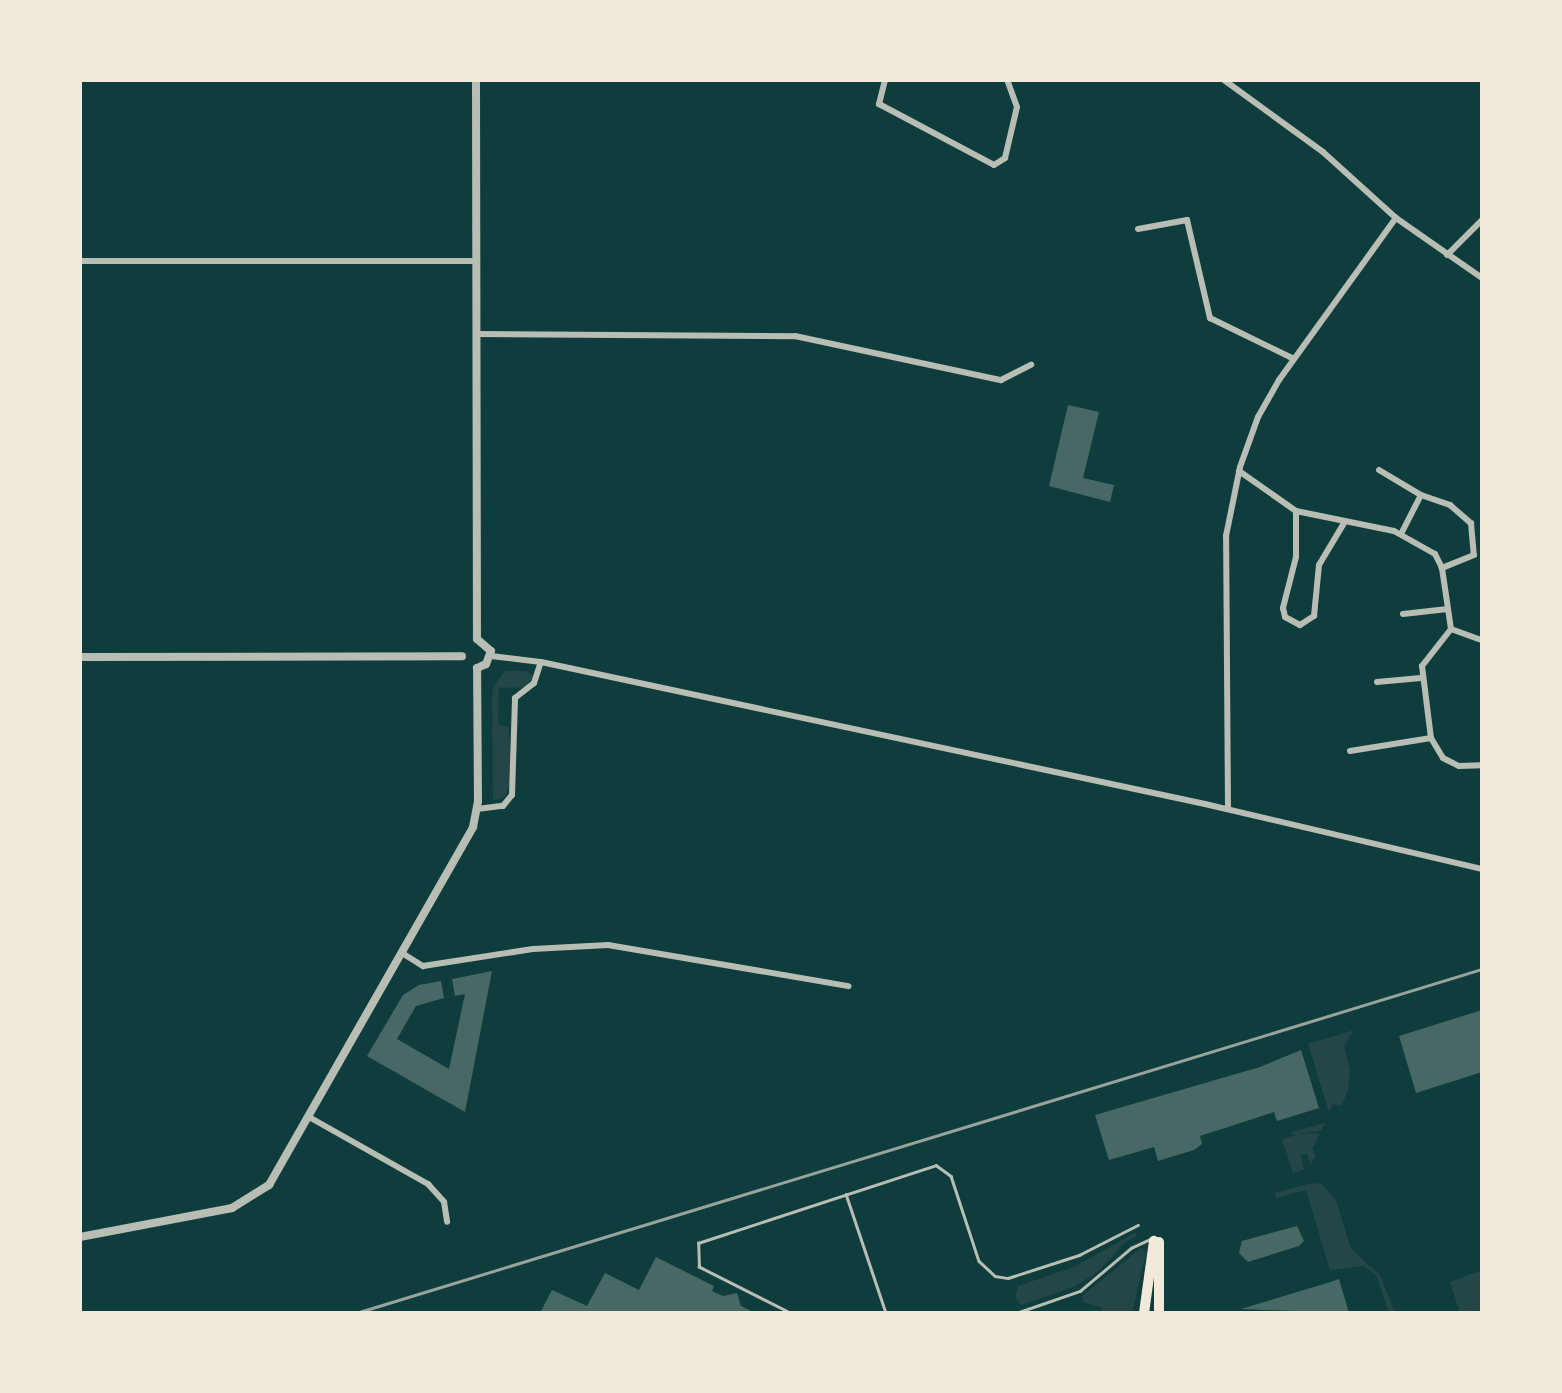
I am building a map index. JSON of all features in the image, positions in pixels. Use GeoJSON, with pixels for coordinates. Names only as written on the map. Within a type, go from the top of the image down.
{"type":"FeatureCollection","features":[{"type":"Feature","properties":{"kind":"main road"},"geometry":{"type":"LineString","coordinates":[[1147,1313],[1154,1241]]}},
{"type":"Feature","properties":{"kind":"main road"},"geometry":{"type":"LineString","coordinates":[[1154,1241],[1159,1313]]}},
{"type":"Feature","properties":{"kind":"street"},"geometry":{"type":"LineString","coordinates":[[476,80],[477,639]]}},
{"type":"Feature","properties":{"kind":"street"},"geometry":{"type":"LineString","coordinates":[[885,80],[879,104],[994,165],[1005,158],[1017,107],[1007,80]]}},
{"type":"Feature","properties":{"kind":"street"},"geometry":{"type":"LineString","coordinates":[[1227,81],[1324,152],[1396,218],[1482,278]]}},
{"type":"Feature","properties":{"kind":"street"},"geometry":{"type":"LineString","coordinates":[[1228,808],[1226,536],[1239,471],[1258,417],[1294,359],[1396,218]]}},
{"type":"Feature","properties":{"kind":"street"},"geometry":{"type":"LineString","coordinates":[[1138,230],[1187,220],[1210,318],[1294,359]]}},
{"type":"Feature","properties":{"kind":"street"},"geometry":{"type":"LineString","coordinates":[[1446,255],[1482,220]]}},
{"type":"Feature","properties":{"kind":"street"},"geometry":{"type":"LineString","coordinates":[[80,262],[476,261]]}},
{"type":"Feature","properties":{"kind":"street"},"geometry":{"type":"LineString","coordinates":[[477,334],[795,336],[1002,380],[1031,365]]}},
{"type":"Feature","properties":{"kind":"street"},"geometry":{"type":"LineString","coordinates":[[1379,470],[1421,495],[1430,495],[1459,509],[1475,536],[1470,559],[1442,568]]}},
{"type":"Feature","properties":{"kind":"street"},"geometry":{"type":"LineString","coordinates":[[1239,471],[1296,511],[1401,534],[1423,544],[1442,568],[1451,629]]}},
{"type":"Feature","properties":{"kind":"street"},"geometry":{"type":"LineString","coordinates":[[1401,534],[1421,495]]}},
{"type":"Feature","properties":{"kind":"street"},"geometry":{"type":"LineString","coordinates":[[1296,511],[1296,557],[1283,608],[1285,617],[1300,625],[1314,616],[1319,566],[1344,523]]}},
{"type":"Feature","properties":{"kind":"street"},"geometry":{"type":"LineString","coordinates":[[1403,614],[1448,609]]}},
{"type":"Feature","properties":{"kind":"street"},"geometry":{"type":"LineString","coordinates":[[1451,629],[1482,640]]}},
{"type":"Feature","properties":{"kind":"street"},"geometry":{"type":"LineString","coordinates":[[1451,629],[1428,654],[1422,678],[1431,738],[1443,758],[1459,766],[1482,765]]}},
{"type":"Feature","properties":{"kind":"street"},"geometry":{"type":"LineString","coordinates":[[477,668],[462,656],[466,644],[477,639],[486,642],[491,656]]}},
{"type":"Feature","properties":{"kind":"street"},"geometry":{"type":"LineString","coordinates":[[80,656],[462,656]]}},
{"type":"Feature","properties":{"kind":"street"},"geometry":{"type":"LineString","coordinates":[[80,1237],[232,1208],[254,1198],[269,1185],[469,835],[478,809],[477,668],[491,656],[541,662],[1228,808],[1482,869]]}},
{"type":"Feature","properties":{"kind":"street"},"geometry":{"type":"LineString","coordinates":[[478,809],[502,806],[512,795],[515,698],[534,684],[541,662]]}},
{"type":"Feature","properties":{"kind":"street"},"geometry":{"type":"LineString","coordinates":[[1377,682],[1422,678]]}},
{"type":"Feature","properties":{"kind":"street"},"geometry":{"type":"LineString","coordinates":[[1350,751],[1431,738]]}},
{"type":"Feature","properties":{"kind":"street"},"geometry":{"type":"LineString","coordinates":[[402,954],[422,966],[533,949],[608,944],[850,986]]}},
{"type":"Feature","properties":{"kind":"street"},"geometry":{"type":"LineString","coordinates":[[309,1117],[428,1184],[444,1202],[448,1222]]}},
{"type":"Feature","properties":{"kind":"lane"},"geometry":{"type":"LineString","coordinates":[[790,1313],[700,1267],[696,1247],[928,1166],[942,1167],[951,1176],[978,1261],[988,1272],[1008,1278],[1079,1256],[1138,1225]]}},
{"type":"Feature","properties":{"kind":"lane"},"geometry":{"type":"LineString","coordinates":[[846,1193],[886,1313]]}},
{"type":"Feature","properties":{"kind":"lane"},"geometry":{"type":"LineString","coordinates":[[1016,1313],[1080,1291],[1131,1248],[1154,1241]]}},
{"type":"Feature","properties":{"kind":"shaded area"},"geometry":{"type":"Polygon","coordinates":[[[505,671],[525,671],[534,676],[525,687],[499,688],[498,725],[509,727],[511,778],[505,797],[493,800],[492,697],[493,687],[505,671]]]}},
{"type":"Feature","properties":{"kind":"shaded area"},"geometry":{"type":"Polygon","coordinates":[[[1354,1030],[1344,1046],[1350,1070],[1348,1091],[1341,1106],[1333,1104],[1329,1112],[1308,1044],[1354,1030]]]}},
{"type":"Feature","properties":{"kind":"shaded area"},"geometry":{"type":"Polygon","coordinates":[[[1325,1123],[1321,1131],[1296,1134],[1320,1133],[1312,1149],[1316,1156],[1310,1165],[1307,1154],[1301,1155],[1304,1170],[1293,1173],[1282,1139],[1296,1135],[1288,1133],[1325,1123]]]}},
{"type":"Feature","properties":{"kind":"shaded area"},"geometry":{"type":"Polygon","coordinates":[[[1321,1184],[1336,1200],[1351,1249],[1380,1275],[1395,1313],[1389,1313],[1377,1276],[1364,1266],[1330,1270],[1306,1190],[1276,1198],[1275,1193],[1321,1184]]]}},
{"type":"Feature","properties":{"kind":"shaded area"},"geometry":{"type":"Polygon","coordinates":[[[1135,1233],[1137,1236],[1123,1244],[1100,1270],[1076,1286],[1021,1305],[1015,1298],[1018,1286],[1074,1267],[1135,1233]]]}},
{"type":"Feature","properties":{"kind":"shaded area"},"geometry":{"type":"Polygon","coordinates":[[[1141,1248],[1146,1253],[1132,1313],[1103,1313],[1100,1307],[1083,1302],[1082,1296],[1141,1248]]]}},
{"type":"Feature","properties":{"kind":"shaded area"},"geometry":{"type":"Polygon","coordinates":[[[1482,1270],[1482,1310],[1460,1313],[1450,1282],[1482,1270]]]}},
{"type":"Feature","properties":{"kind":"building"},"geometry":{"type":"Polygon","coordinates":[[[1068,405],[1099,412],[1083,478],[1114,485],[1110,502],[1049,486],[1068,405]]]}},
{"type":"Feature","properties":{"kind":"building"},"geometry":{"type":"Polygon","coordinates":[[[492,971],[465,1112],[367,1056],[403,995],[419,985],[441,981],[444,998],[416,1006],[397,1039],[449,1069],[465,994],[455,996],[452,979],[492,971]]]}},
{"type":"Feature","properties":{"kind":"building"},"geometry":{"type":"Polygon","coordinates":[[[1482,1010],[1482,1072],[1416,1093],[1399,1036],[1482,1010]]]}},
{"type":"Feature","properties":{"kind":"building"},"geometry":{"type":"Polygon","coordinates":[[[1301,1050],[1319,1108],[1277,1121],[1274,1112],[1200,1136],[1202,1144],[1194,1150],[1158,1161],[1154,1147],[1109,1160],[1095,1115],[1260,1067],[1301,1050]]]}},
{"type":"Feature","properties":{"kind":"building"},"geometry":{"type":"Polygon","coordinates":[[[1297,1226],[1304,1241],[1299,1246],[1248,1262],[1239,1253],[1242,1241],[1297,1226]]]}},
{"type":"Feature","properties":{"kind":"building"},"geometry":{"type":"Polygon","coordinates":[[[656,1257],[714,1286],[712,1291],[723,1296],[737,1293],[741,1306],[755,1313],[540,1313],[552,1290],[587,1306],[605,1273],[639,1290],[656,1257]]]}},
{"type":"Feature","properties":{"kind":"building"},"geometry":{"type":"Polygon","coordinates":[[[1339,1279],[1349,1313],[1241,1309],[1327,1283],[1339,1279]]]}},
{"type":"Feature","properties":{"kind":"railway"},"geometry":{"type":"LineString","coordinates":[[356,1313],[1482,969]]}}]}
